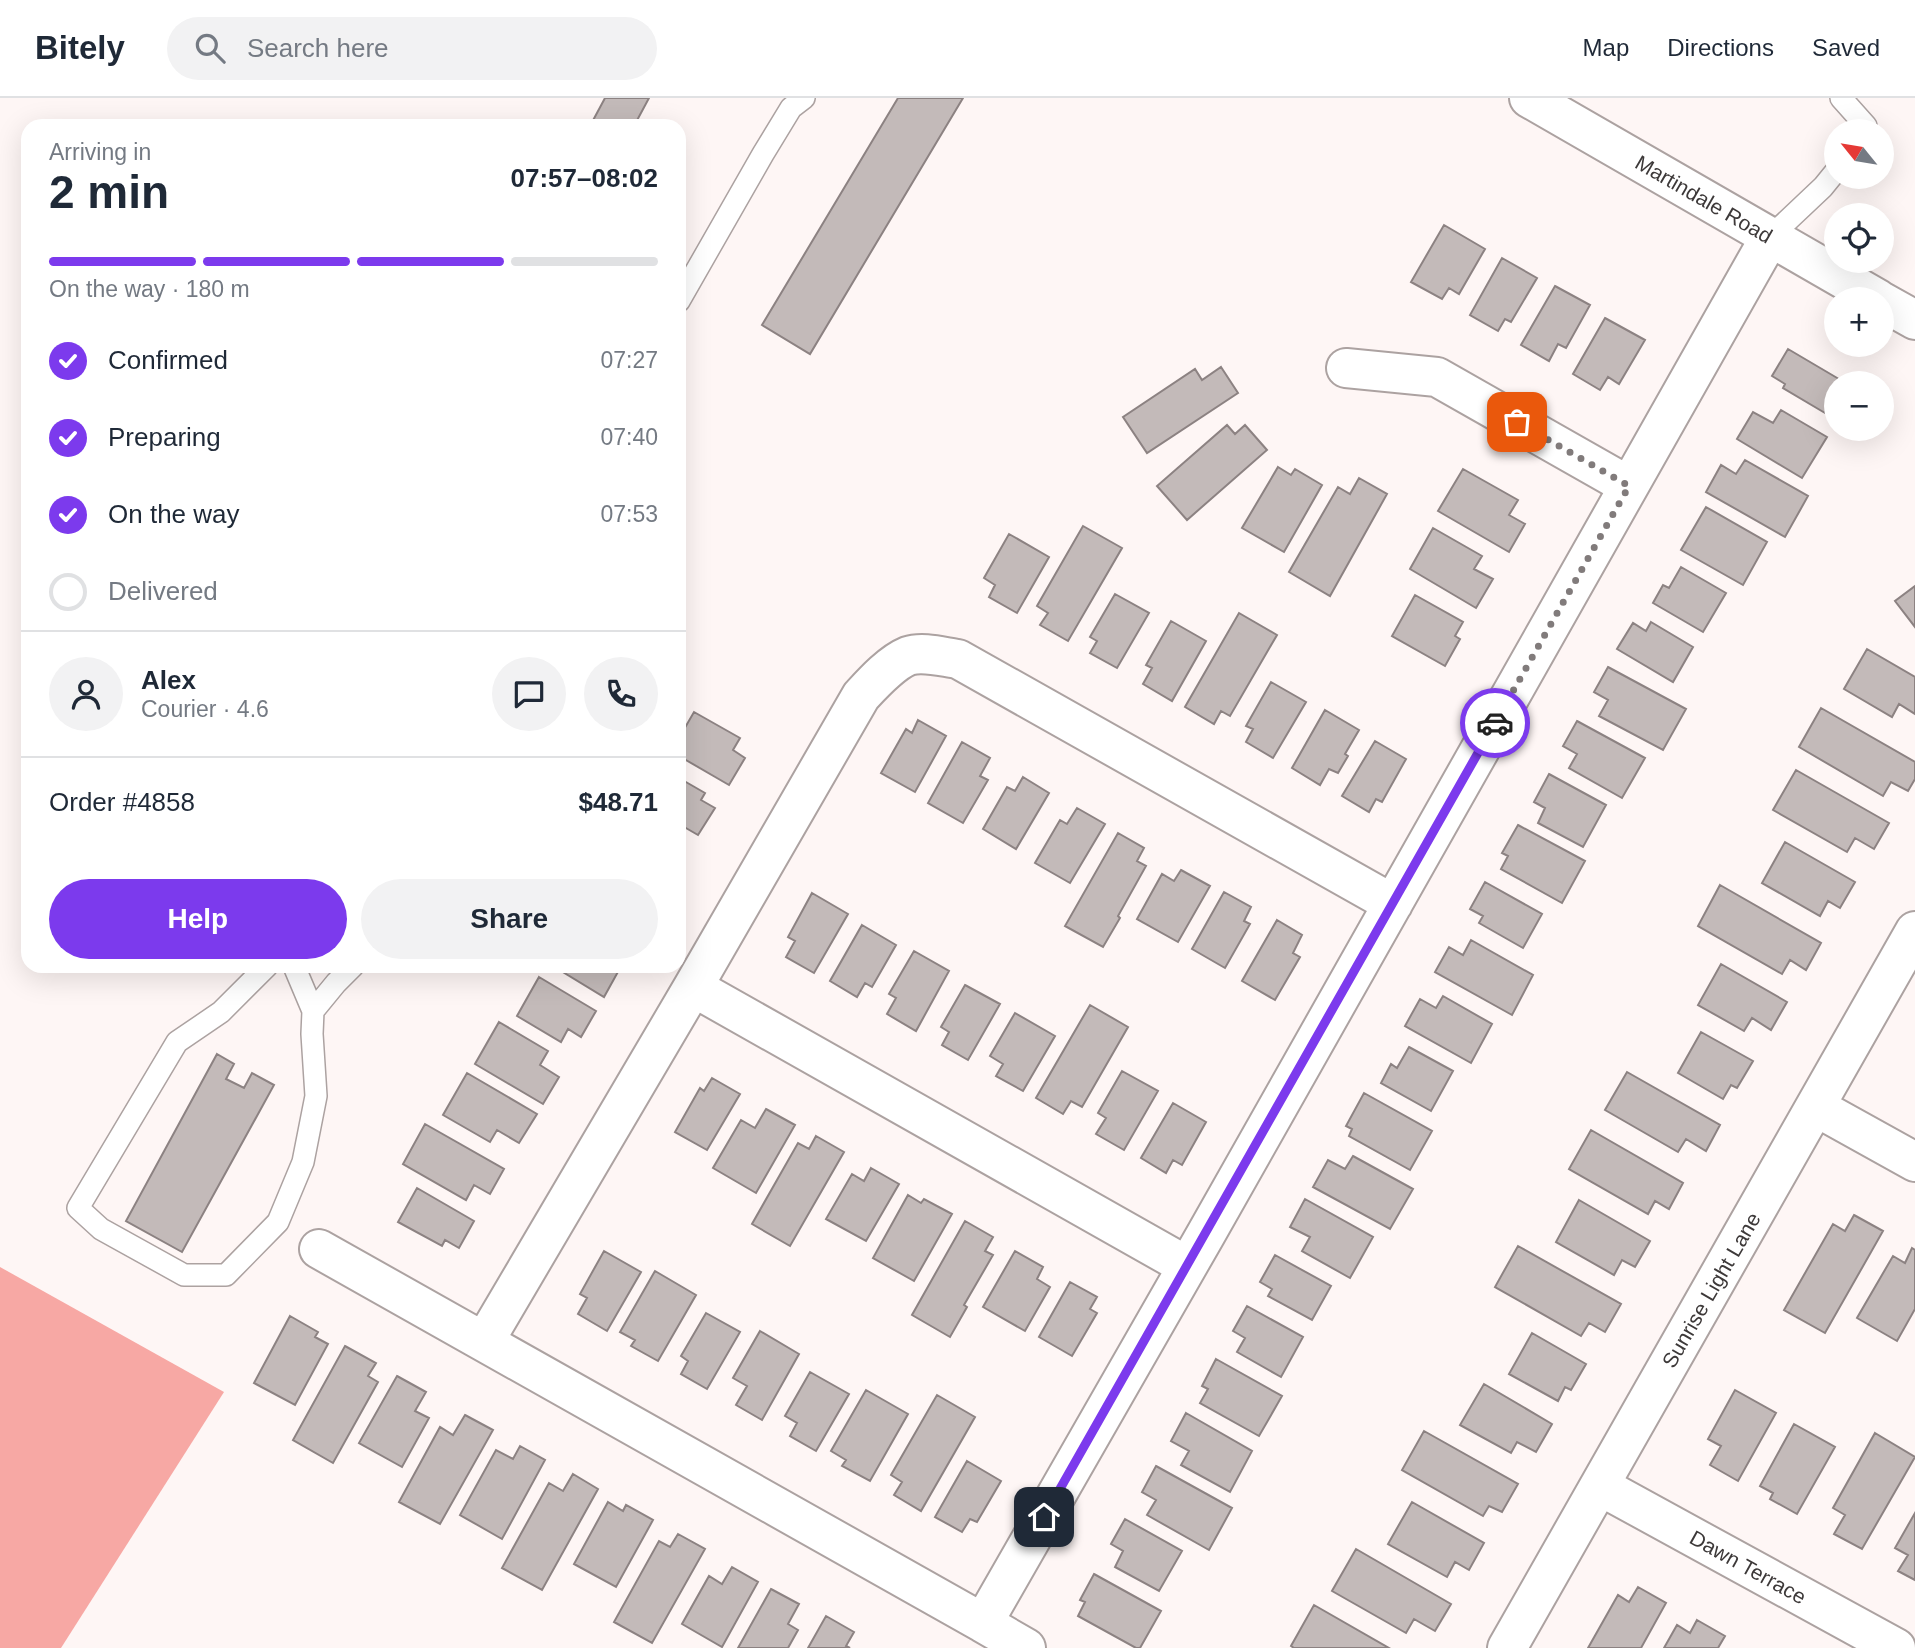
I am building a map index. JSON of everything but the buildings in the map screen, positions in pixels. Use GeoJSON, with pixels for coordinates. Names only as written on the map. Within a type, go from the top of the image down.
{"type":"FeatureCollection","features":[{"type":"Feature","properties":{"kind":"street","name":"Martindale Road"},"geometry":{"type":"LineString","coordinates":[[1529,98],[1857,287]]}},
{"type":"Feature","properties":{"kind":"street"},"geometry":{"type":"LineString","coordinates":[[983,1623],[1770,237]]}},
{"type":"Feature","properties":{"kind":"street","name":"Martindale Road"},"geometry":{"type":"LineString","coordinates":[[1894,308],[1915,320]]}},
{"type":"Feature","properties":{"kind":"street"},"geometry":{"type":"LineString","coordinates":[[1346,368],[1437,377],[1629,486]]}},
{"type":"Feature","properties":{"kind":"street"},"geometry":{"type":"LineString","coordinates":[[484,1342],[861,696],[880,675],[909,656],[931,655],[958,659],[1393,904]]}},
{"type":"Feature","properties":{"kind":"street","name":"Sunrise Light Lane"},"geometry":{"type":"LineString","coordinates":[[1507,1648],[1915,932]]}},
{"type":"Feature","properties":{"kind":"street"},"geometry":{"type":"LineString","coordinates":[[693,987],[1187,1266]]}},
{"type":"Feature","properties":{"kind":"street"},"geometry":{"type":"LineString","coordinates":[[1816,1107],[1915,1162]]}},
{"type":"Feature","properties":{"kind":"street"},"geometry":{"type":"LineString","coordinates":[[319,1249],[1026,1648]]}},
{"type":"Feature","properties":{"kind":"street","name":"Dawn Terrace"},"geometry":{"type":"LineString","coordinates":[[1600,1486],[1896,1648]]}},
{"type":"Feature","properties":{"kind":"lane"},"geometry":{"type":"LineString","coordinates":[[686,289],[791,108],[804,98]]}},
{"type":"Feature","properties":{"kind":"lane"},"geometry":{"type":"LineString","coordinates":[[1841,98],[1860,119]]}},
{"type":"Feature","properties":{"kind":"lane"},"geometry":{"type":"LineString","coordinates":[[1770,237],[1824,186]]}},
{"type":"Feature","properties":{"kind":"lane"},"geometry":{"type":"LineString","coordinates":[[260,973],[221,1012],[177,1042],[78,1208],[101,1229],[184,1275],[226,1275],[278,1222],[303,1162],[316,1096],[313,1011],[297,973]]}},
{"type":"Feature","properties":{"kind":"lane"},"geometry":{"type":"LineString","coordinates":[[313,1011],[346,973]]}},
{"type":"Feature","properties":{"kind":"shaded area"},"geometry":{"type":"Polygon","coordinates":[[[0,1267],[224,1392],[61,1648],[0,1648],[0,1267]]]}},
{"type":"Feature","properties":{"kind":"way so far"},"geometry":{"type":"LineString","coordinates":[[1495,723],[1629,486],[1517,422]]}},
{"type":"Feature","properties":{"kind":"route"},"geometry":{"type":"LineString","coordinates":[[1044,1517],[1495,723]]}}]}
